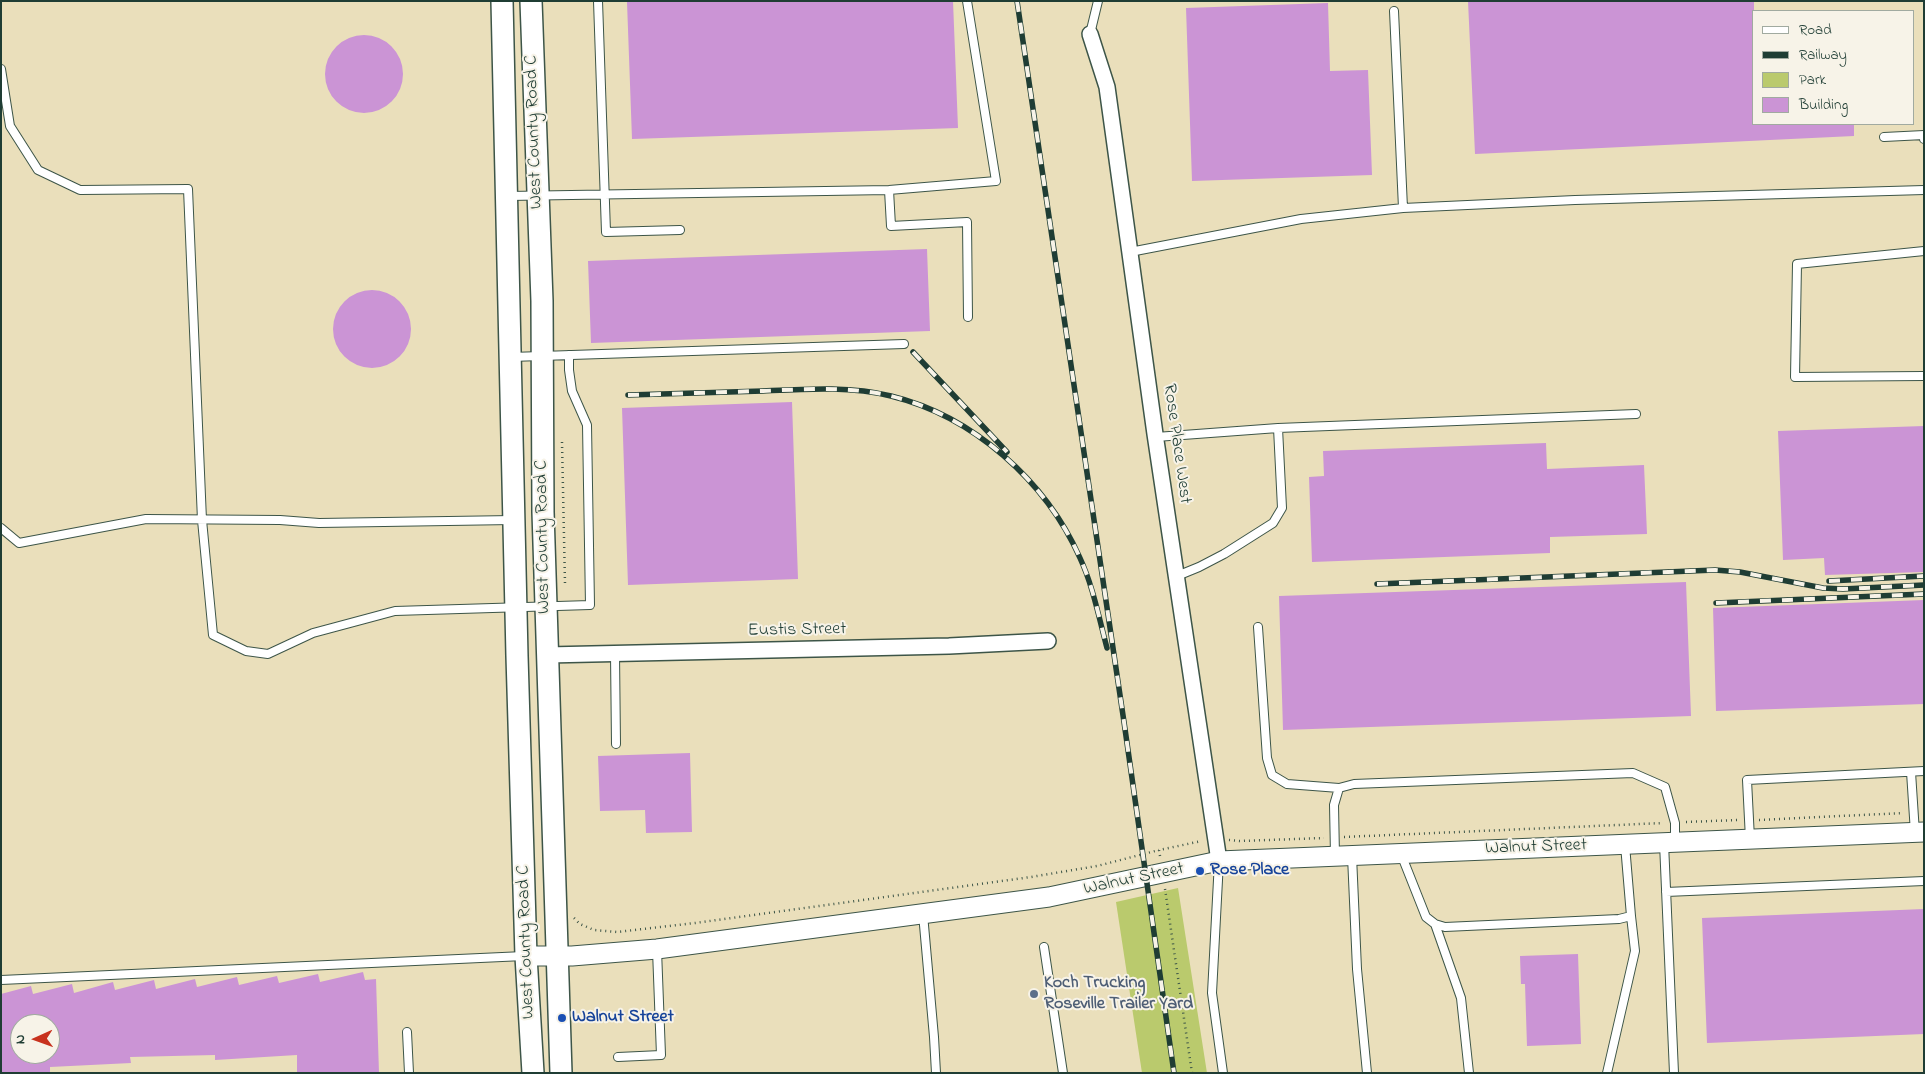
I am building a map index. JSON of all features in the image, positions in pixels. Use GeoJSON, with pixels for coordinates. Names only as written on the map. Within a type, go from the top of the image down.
{"type":"FeatureCollection","features":[{"type":"Feature","properties":{"kind":"main road","name":"West County Road C"},"geometry":{"type":"LineString","coordinates":[[502,1],[516,608],[526,956],[532,1073]]}},
{"type":"Feature","properties":{"kind":"main road","name":"West County Road C"},"geometry":{"type":"LineString","coordinates":[[531,1],[542,356],[547,655],[561,1073]]}},
{"type":"Feature","properties":{"kind":"street","name":"Rose Place West"},"geometry":{"type":"LineString","coordinates":[[1090,34],[1107,87],[1176,576],[1219,861]]}},
{"type":"Feature","properties":{"kind":"street","name":"Eustis Street"},"geometry":{"type":"LineString","coordinates":[[547,655],[949,646],[1048,641]]}},
{"type":"Feature","properties":{"kind":"street","name":"Walnut Street"},"geometry":{"type":"LineString","coordinates":[[526,956],[557,956],[657,949],[1049,897],[1219,861],[1919,832]]}},
{"type":"Feature","properties":{"kind":"lane"},"geometry":{"type":"LineString","coordinates":[[598,1],[606,232],[680,230]]}},
{"type":"Feature","properties":{"kind":"lane"},"geometry":{"type":"LineString","coordinates":[[507,196],[889,190],[996,182],[967,1]]}},
{"type":"Feature","properties":{"kind":"lane"},"geometry":{"type":"LineString","coordinates":[[1090,34],[1098,1]]}},
{"type":"Feature","properties":{"kind":"lane"},"geometry":{"type":"LineString","coordinates":[[1394,12],[1403,208]]}},
{"type":"Feature","properties":{"kind":"lane"},"geometry":{"type":"LineString","coordinates":[[1,69],[10,126],[38,170],[80,190],[188,189],[202,520],[213,635],[246,651],[268,654],[313,633],[395,611],[590,605],[587,425],[572,391],[569,355]]}},
{"type":"Feature","properties":{"kind":"lane"},"geometry":{"type":"LineString","coordinates":[[1884,137],[1924,135],[1924,139]]}},
{"type":"Feature","properties":{"kind":"lane"},"geometry":{"type":"LineString","coordinates":[[889,190],[890,226],[967,222],[968,316]]}},
{"type":"Feature","properties":{"kind":"lane"},"geometry":{"type":"LineString","coordinates":[[1130,252],[1302,219],[1403,208],[1585,200],[1924,190]]}},
{"type":"Feature","properties":{"kind":"lane"},"geometry":{"type":"LineString","coordinates":[[1924,251],[1797,264],[1795,376],[1924,376]]}},
{"type":"Feature","properties":{"kind":"lane"},"geometry":{"type":"LineString","coordinates":[[511,357],[904,344]]}},
{"type":"Feature","properties":{"kind":"lane"},"geometry":{"type":"LineString","coordinates":[[1156,437],[1278,428],[1636,414]]}},
{"type":"Feature","properties":{"kind":"lane"},"geometry":{"type":"LineString","coordinates":[[1176,576],[1219,556],[1274,523],[1282,508],[1278,428]]}},
{"type":"Feature","properties":{"kind":"lane"},"geometry":{"type":"LineString","coordinates":[[1,528],[19,543],[146,520],[280,520],[318,522],[515,520]]}},
{"type":"Feature","properties":{"kind":"lane"},"geometry":{"type":"LineString","coordinates":[[1258,627],[1267,758],[1272,775],[1287,784],[1339,788],[1354,784],[1633,772],[1665,787],[1675,823],[1670,843],[1666,892],[1674,1073]]}},
{"type":"Feature","properties":{"kind":"lane"},"geometry":{"type":"LineString","coordinates":[[615,654],[616,744]]}},
{"type":"Feature","properties":{"kind":"lane"},"geometry":{"type":"LineString","coordinates":[[1750,839],[1747,780],[1924,771]]}},
{"type":"Feature","properties":{"kind":"lane"},"geometry":{"type":"LineString","coordinates":[[1911,772],[1914,813],[1919,832]]}},
{"type":"Feature","properties":{"kind":"lane"},"geometry":{"type":"LineString","coordinates":[[1339,788],[1334,805],[1334,837],[1343,856],[1368,1073]]}},
{"type":"Feature","properties":{"kind":"lane"},"geometry":{"type":"LineString","coordinates":[[1607,1073],[1635,951],[1625,844]]}},
{"type":"Feature","properties":{"kind":"lane"},"geometry":{"type":"LineString","coordinates":[[1401,854],[1426,917],[1435,924],[1445,927],[1619,919],[1631,916]]}},
{"type":"Feature","properties":{"kind":"lane"},"geometry":{"type":"LineString","coordinates":[[1219,861],[1212,993],[1223,1073]]}},
{"type":"Feature","properties":{"kind":"lane"},"geometry":{"type":"LineString","coordinates":[[1666,892],[1924,881]]}},
{"type":"Feature","properties":{"kind":"lane"},"geometry":{"type":"LineString","coordinates":[[923,914],[936,1073]]}},
{"type":"Feature","properties":{"kind":"lane"},"geometry":{"type":"LineString","coordinates":[[1435,924],[1461,998],[1469,1073]]}},
{"type":"Feature","properties":{"kind":"lane"},"geometry":{"type":"LineString","coordinates":[[1044,947],[1063,1073]]}},
{"type":"Feature","properties":{"kind":"lane"},"geometry":{"type":"LineString","coordinates":[[618,1057],[660,1055],[657,949]]}},
{"type":"Feature","properties":{"kind":"lane"},"geometry":{"type":"LineString","coordinates":[[1,980],[526,956]]}},
{"type":"Feature","properties":{"kind":"lane"},"geometry":{"type":"LineString","coordinates":[[407,1032],[409,1073]]}},
{"type":"Feature","properties":{"kind":"path"},"geometry":{"type":"LineString","coordinates":[[573,917],[580,924],[594,930],[617,932],[686,924],[1031,877],[1097,866],[1216,838],[1240,841],[1914,813]]}},
{"type":"Feature","properties":{"kind":"path"},"geometry":{"type":"LineString","coordinates":[[1159,850],[1192,1073]]}},
{"type":"Feature","properties":{"kind":"green space"},"geometry":{"type":"Polygon","coordinates":[[[1178,888],[1207,1073],[1142,1073],[1116,902],[1178,888]]]}},
{"type":"Feature","properties":{"kind":"building"},"geometry":{"type":"Polygon","coordinates":[[[953,1],[958,128],[632,139],[627,2],[953,1]]]}},
{"type":"Feature","properties":{"kind":"building"},"geometry":{"type":"Polygon","coordinates":[[[1468,1],[1754,1],[1754,10],[1752,10],[1752,125],[1854,125],[1854,136],[1475,154],[1468,1]]]}},
{"type":"Feature","properties":{"kind":"building"},"geometry":{"type":"Polygon","coordinates":[[[1328,3],[1330,71],[1368,70],[1372,175],[1192,181],[1186,8],[1328,3]]]}},
{"type":"Feature","properties":{"kind":"building"},"geometry":{"type":"Polygon","coordinates":[[[356,35],[372,35],[386,41],[397,52],[403,66],[403,82],[397,96],[386,107],[372,113],[356,113],[342,107],[331,96],[325,82],[325,66],[331,52],[342,41],[356,35]]]}},
{"type":"Feature","properties":{"kind":"building"},"geometry":{"type":"Polygon","coordinates":[[[927,249],[930,331],[591,343],[588,261],[927,249]]]}},
{"type":"Feature","properties":{"kind":"building"},"geometry":{"type":"Polygon","coordinates":[[[364,290],[380,290],[394,296],[405,307],[411,321],[411,337],[405,351],[394,362],[380,368],[364,368],[350,362],[339,351],[333,337],[333,321],[339,307],[350,296],[364,290]]]}},
{"type":"Feature","properties":{"kind":"building"},"geometry":{"type":"Polygon","coordinates":[[[792,402],[798,579],[628,585],[622,408],[792,402]]]}},
{"type":"Feature","properties":{"kind":"building"},"geometry":{"type":"Polygon","coordinates":[[[1924,426],[1924,572],[1825,575],[1824,558],[1783,560],[1778,431],[1924,426]]]}},
{"type":"Feature","properties":{"kind":"building"},"geometry":{"type":"Polygon","coordinates":[[[1546,443],[1547,469],[1644,465],[1647,534],[1550,537],[1550,553],[1312,562],[1309,477],[1324,476],[1323,451],[1546,443]]]}},
{"type":"Feature","properties":{"kind":"building"},"geometry":{"type":"Polygon","coordinates":[[[1686,582],[1691,716],[1283,730],[1279,596],[1686,582]]]}},
{"type":"Feature","properties":{"kind":"building"},"geometry":{"type":"Polygon","coordinates":[[[1924,600],[1924,704],[1716,711],[1713,608],[1924,600]]]}},
{"type":"Feature","properties":{"kind":"building"},"geometry":{"type":"Polygon","coordinates":[[[690,753],[692,832],[646,833],[645,810],[600,811],[598,756],[690,753]]]}},
{"type":"Feature","properties":{"kind":"building"},"geometry":{"type":"Polygon","coordinates":[[[1924,909],[1924,1034],[1707,1043],[1702,918],[1924,909]]]}},
{"type":"Feature","properties":{"kind":"building"},"geometry":{"type":"Polygon","coordinates":[[[1578,954],[1581,1044],[1527,1046],[1525,984],[1521,984],[1520,956],[1578,954]]]}},
{"type":"Feature","properties":{"kind":"building"},"geometry":{"type":"Polygon","coordinates":[[[363,972],[365,980],[376,979],[379,1073],[297,1073],[297,1055],[215,1060],[215,1055],[130,1057],[131,1063],[50,1067],[50,1073],[1,1073],[1,994],[31,986],[33,994],[72,984],[74,993],[113,982],[115,990],[154,980],[156,989],[195,979],[197,987],[237,977],[239,985],[277,976],[279,983],[318,974],[320,982],[363,972]]]}},
{"type":"Feature","properties":{"kind":"railway"},"geometry":{"type":"LineString","coordinates":[[1017,1],[1174,1073]]}},
{"type":"Feature","properties":{"kind":"railway"},"geometry":{"type":"LineString","coordinates":[[913,352],[1007,452]]}},
{"type":"Feature","properties":{"kind":"railway"},"geometry":{"type":"LineString","coordinates":[[628,395],[844,389],[891,396],[921,406],[950,419],[978,436],[1004,456],[1027,478],[1048,503],[1065,530],[1085,569],[1107,648]]}},
{"type":"Feature","properties":{"kind":"railway"},"geometry":{"type":"LineString","coordinates":[[1377,584],[1715,570],[1740,572],[1823,588],[1843,589],[1924,585]]}},
{"type":"Feature","properties":{"kind":"railway"},"geometry":{"type":"LineString","coordinates":[[1829,581],[1924,576]]}},
{"type":"Feature","properties":{"kind":"railway"},"geometry":{"type":"LineString","coordinates":[[1716,603],[1924,594]]}},
{"type":"Feature","properties":{"kind":"place","name":"Rose Place"},"geometry":{"type":"Point","coordinates":[1200,871]}},
{"type":"Feature","properties":{"kind":"place","name":"Koch Trucking Roseville Trailer Yard"},"geometry":{"type":"Point","coordinates":[1034,994]}},
{"type":"Feature","properties":{"kind":"place","name":"Walnut Street"},"geometry":{"type":"Point","coordinates":[562,1018]}}]}
